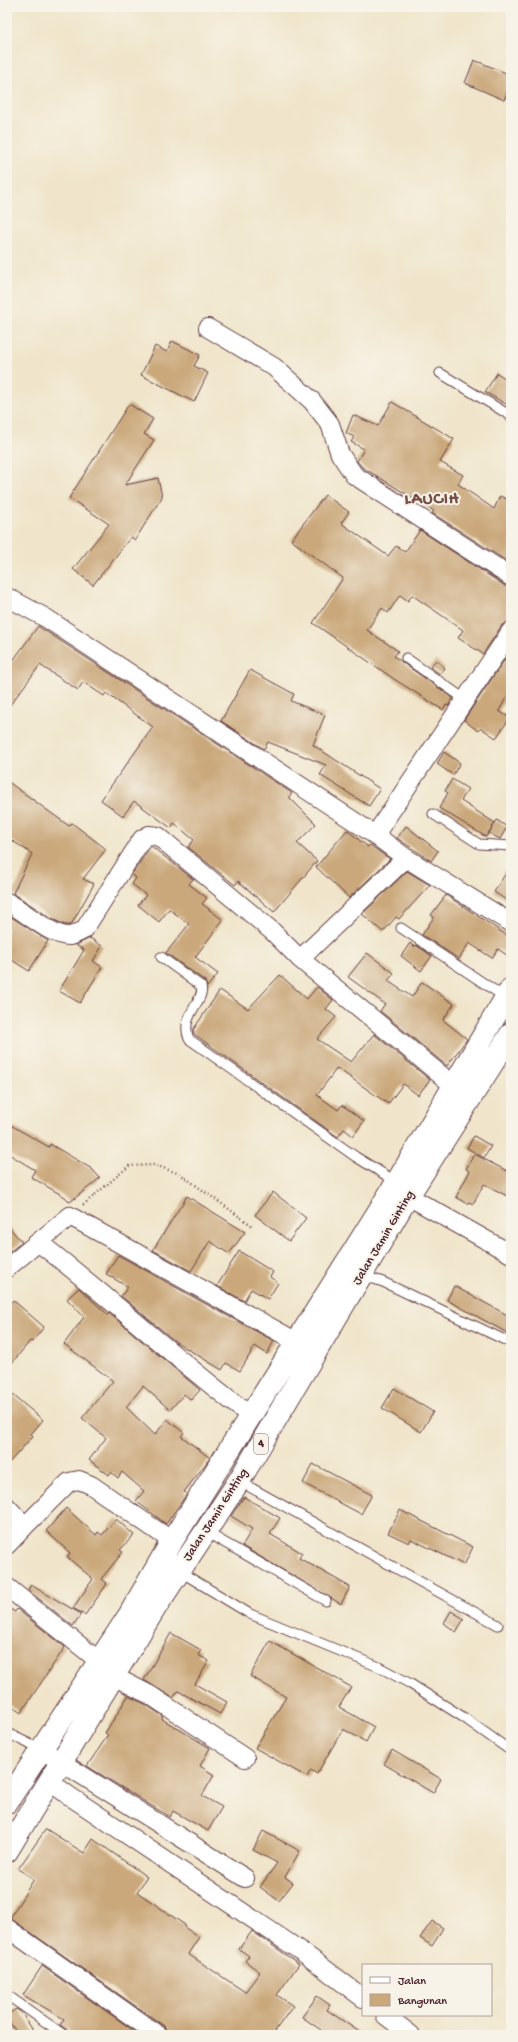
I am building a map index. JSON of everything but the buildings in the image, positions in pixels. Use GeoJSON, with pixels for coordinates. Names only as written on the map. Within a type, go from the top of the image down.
{"type":"FeatureCollection","features":[{"type":"Feature","properties":{"kind":"highway","name":"Jalan Jamin Ginting"},"geometry":{"type":"LineString","coordinates":[[7,1802],[42,1750],[179,1571],[239,1481],[362,1275],[453,1085],[508,994]]}},
{"type":"Feature","properties":{"kind":"highway","name":"Jalan Jamin Ginting"},"geometry":{"type":"LineString","coordinates":[[7,1851],[61,1762],[130,1614],[172,1541],[297,1342],[402,1189],[509,1042]]}},
{"type":"Feature","properties":{"kind":"street"},"geometry":{"type":"LineString","coordinates":[[208,328],[274,367],[312,401],[330,424],[340,454],[354,475],[511,577]]}},
{"type":"Feature","properties":{"kind":"street"},"geometry":{"type":"LineString","coordinates":[[7,597],[46,618],[375,835],[406,858],[511,923]]}},
{"type":"Feature","properties":{"kind":"street"},"geometry":{"type":"LineString","coordinates":[[375,835],[511,631]]}},
{"type":"Feature","properties":{"kind":"street"},"geometry":{"type":"LineString","coordinates":[[7,902],[64,936],[76,934],[84,930],[142,840],[149,835],[158,836],[272,931],[300,959],[453,1085]]}},
{"type":"Feature","properties":{"kind":"street"},"geometry":{"type":"LineString","coordinates":[[300,959],[406,858]]}},
{"type":"Feature","properties":{"kind":"street"},"geometry":{"type":"LineString","coordinates":[[402,1189],[511,1254]]}},
{"type":"Feature","properties":{"kind":"street"},"geometry":{"type":"LineString","coordinates":[[7,1268],[70,1216],[297,1342]]}},
{"type":"Feature","properties":{"kind":"street"},"geometry":{"type":"LineString","coordinates":[[38,1242],[104,1293],[203,1380],[251,1416]]}},
{"type":"Feature","properties":{"kind":"street"},"geometry":{"type":"LineString","coordinates":[[7,1545],[69,1482],[79,1480],[91,1485],[172,1541]]}},
{"type":"Feature","properties":{"kind":"street"},"geometry":{"type":"LineString","coordinates":[[7,1507],[25,1526]]}},
{"type":"Feature","properties":{"kind":"street"},"geometry":{"type":"LineString","coordinates":[[7,1587],[106,1668],[150,1695],[245,1758]]}},
{"type":"Feature","properties":{"kind":"street"},"geometry":{"type":"LineString","coordinates":[[42,1750],[245,1878]]}},
{"type":"Feature","properties":{"kind":"street"},"geometry":{"type":"LineString","coordinates":[[49,1781],[305,1954],[362,1997]]}},
{"type":"Feature","properties":{"kind":"street"},"geometry":{"type":"LineString","coordinates":[[7,1928],[158,2035]]}},
{"type":"Feature","properties":{"kind":"street"},"geometry":{"type":"LineString","coordinates":[[386,2016],[411,2035]]}},
{"type":"Feature","properties":{"kind":"lane"},"geometry":{"type":"LineString","coordinates":[[440,373],[511,416]]}},
{"type":"Feature","properties":{"kind":"lane"},"geometry":{"type":"LineString","coordinates":[[406,658],[466,700]]}},
{"type":"Feature","properties":{"kind":"lane"},"geometry":{"type":"LineString","coordinates":[[433,814],[479,844],[511,846]]}},
{"type":"Feature","properties":{"kind":"lane"},"geometry":{"type":"LineString","coordinates":[[401,928],[508,994]]}},
{"type":"Feature","properties":{"kind":"lane"},"geometry":{"type":"LineString","coordinates":[[161,957],[201,986],[202,992],[187,1023],[186,1031],[190,1039],[402,1189]]}},
{"type":"Feature","properties":{"kind":"lane"},"geometry":{"type":"LineString","coordinates":[[362,1275],[383,1282],[511,1344]]}},
{"type":"Feature","properties":{"kind":"lane"},"geometry":{"type":"LineString","coordinates":[[239,1481],[498,1625]]}},
{"type":"Feature","properties":{"kind":"lane"},"geometry":{"type":"LineString","coordinates":[[205,1531],[326,1601]]}},
{"type":"Feature","properties":{"kind":"lane"},"geometry":{"type":"LineString","coordinates":[[179,1571],[250,1614],[339,1650],[409,1683],[463,1717],[511,1751]]}},
{"type":"Feature","properties":{"kind":"lane"},"geometry":{"type":"LineString","coordinates":[[7,1733],[42,1750]]}},
{"type":"Feature","properties":{"kind":"lane"},"geometry":{"type":"LineString","coordinates":[[7,1995],[64,2035]]}},
{"type":"Feature","properties":{"kind":"path"},"geometry":{"type":"LineString","coordinates":[[70,1216],[129,1166],[155,1165],[180,1174],[254,1227]]}},
{"type":"Feature","properties":{"kind":"district","name":"LAUCIH"},"geometry":{"type":"Point","coordinates":[432,500]}}]}
